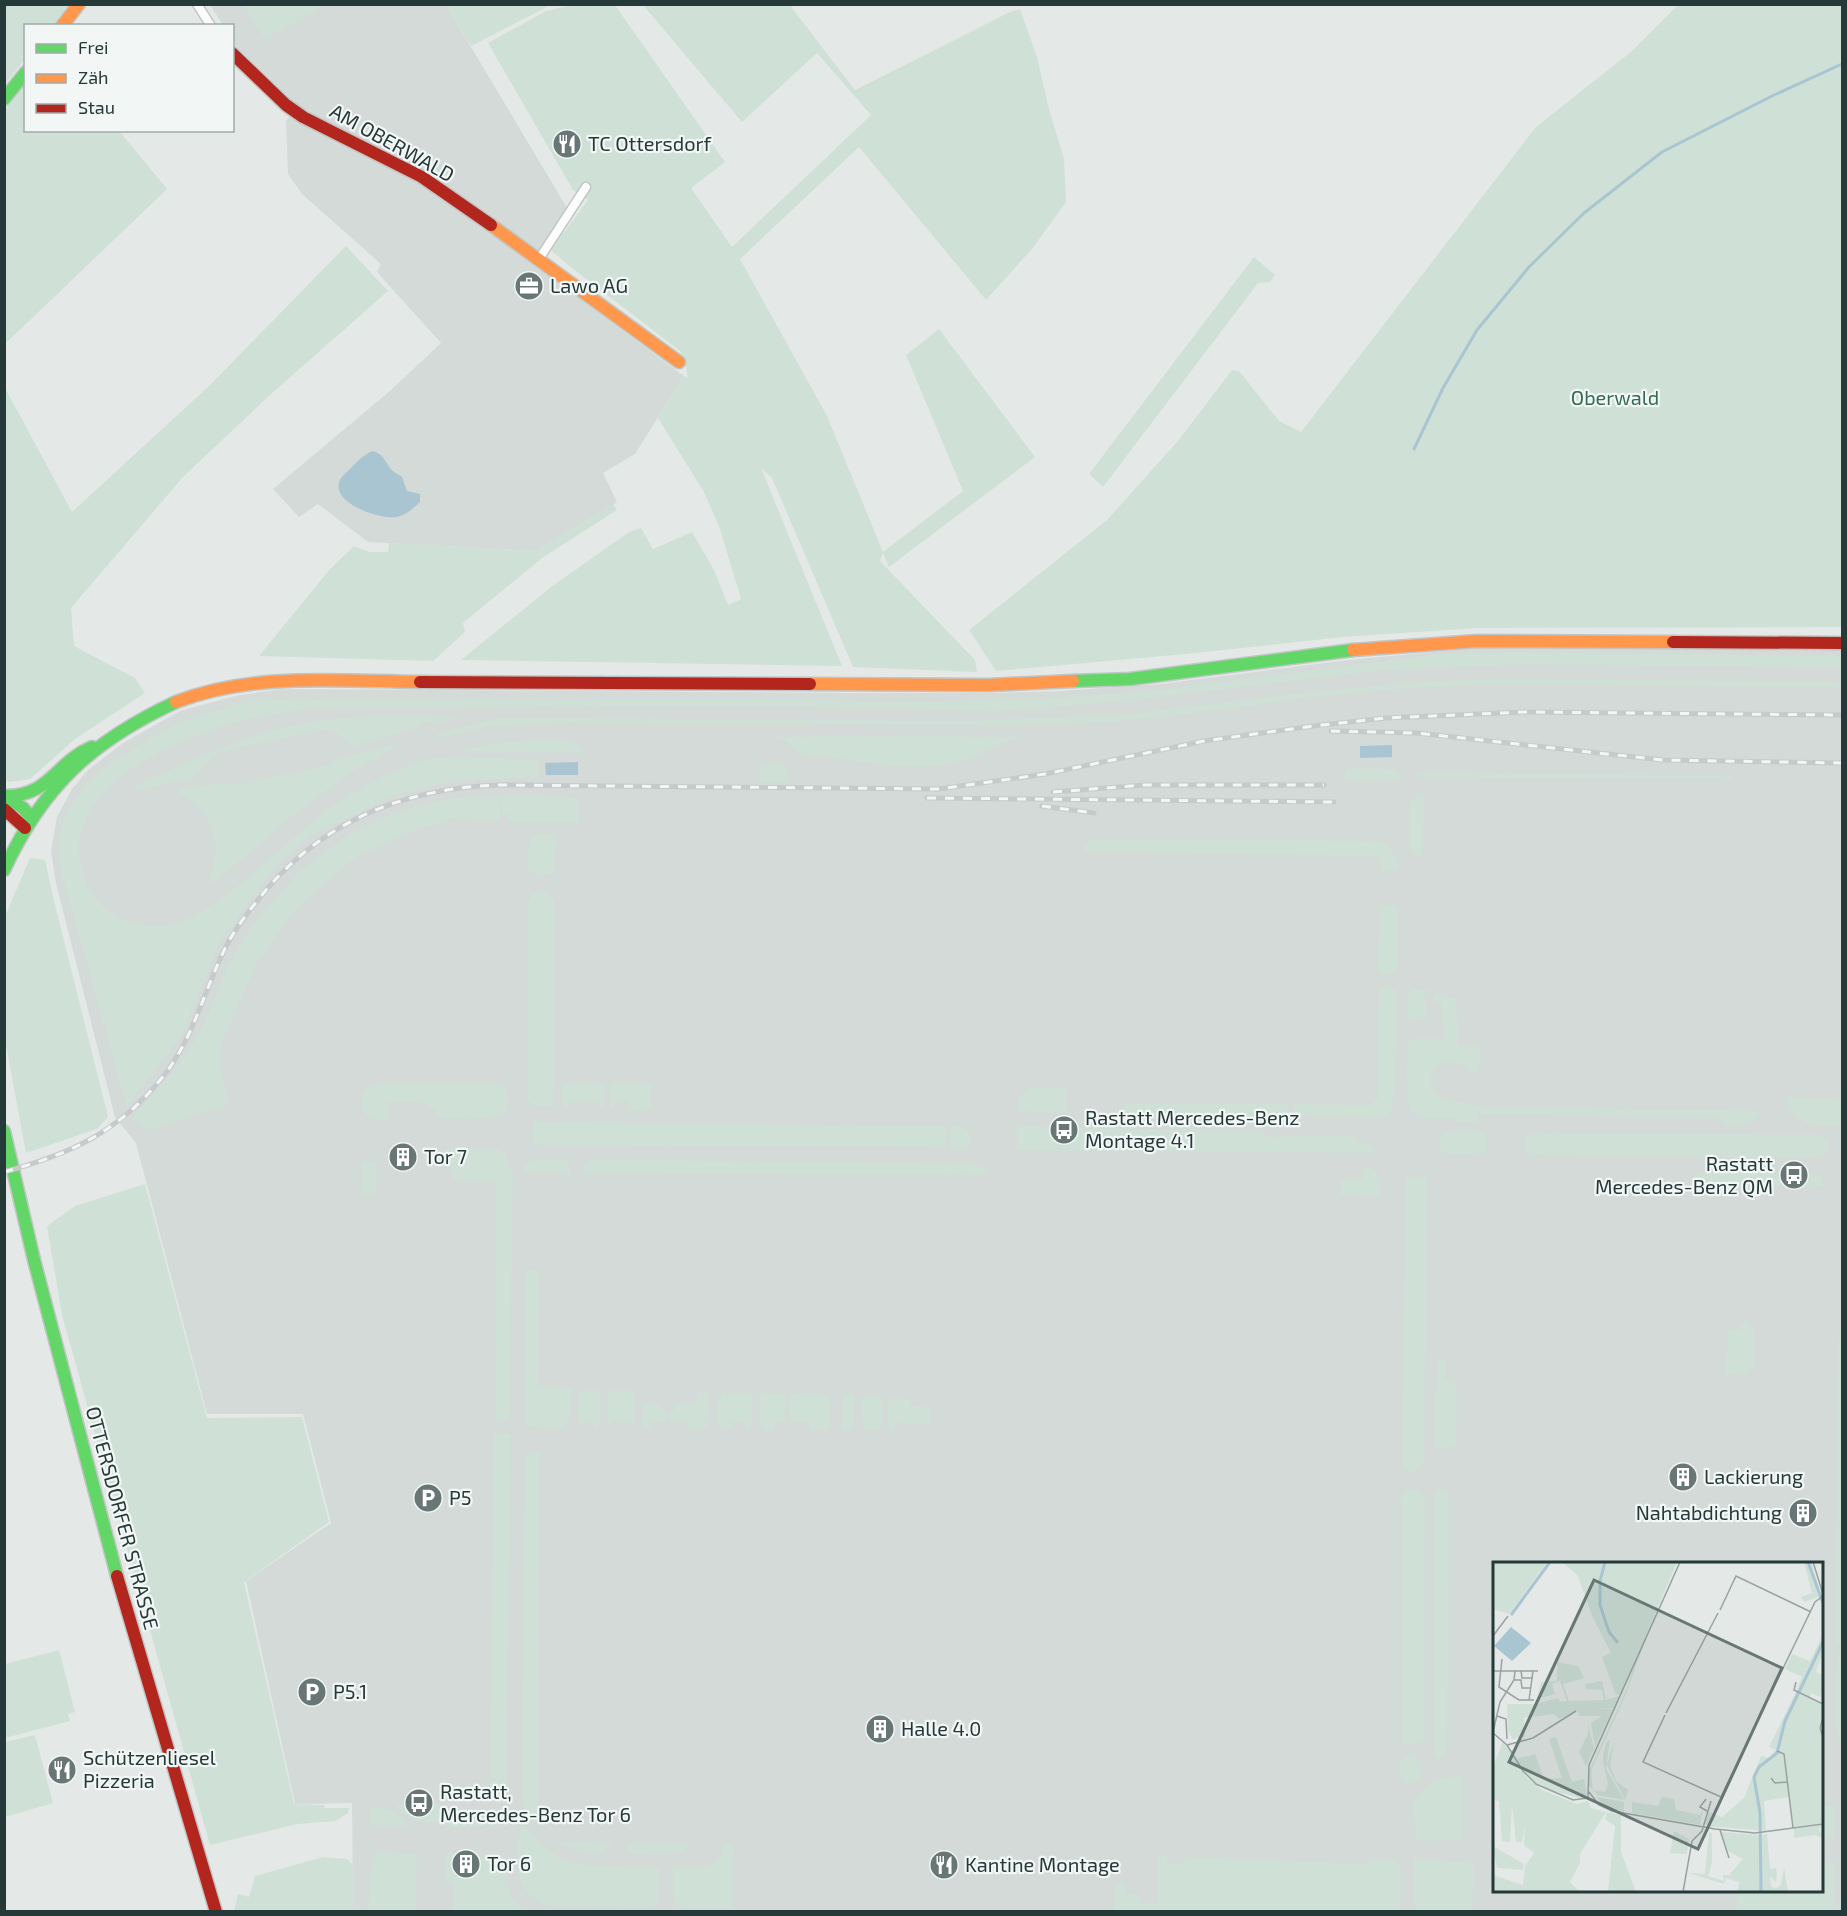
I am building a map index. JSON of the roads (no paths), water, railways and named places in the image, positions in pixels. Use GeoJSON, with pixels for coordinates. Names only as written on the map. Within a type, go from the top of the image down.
{"type":"FeatureCollection","features":[{"type":"Feature","properties":{"kind":"street"},"geometry":{"type":"LineString","coordinates":[[64,24],[79,4]]}},
{"type":"Feature","properties":{"kind":"street"},"geometry":{"type":"LineString","coordinates":[[197,4],[210,24]]}},
{"type":"Feature","properties":{"kind":"street","name":"AM OBERWALD"},"geometry":{"type":"LineString","coordinates":[[234,55],[286,105],[303,117],[422,177],[539,259],[679,362]]}},
{"type":"Feature","properties":{"kind":"street"},"geometry":{"type":"LineString","coordinates":[[4,99],[24,74]]}},
{"type":"Feature","properties":{"kind":"street"},"geometry":{"type":"LineString","coordinates":[[539,259],[586,187]]}},
{"type":"Feature","properties":{"kind":"street"},"geometry":{"type":"LineString","coordinates":[[5,801],[36,790],[76,754],[99,745],[148,714],[177,701],[212,690],[278,681],[978,685],[1060,683],[1178,674],[1350,650],[1467,641],[1842,643]]}},
{"type":"Feature","properties":{"kind":"street"},"geometry":{"type":"LineString","coordinates":[[4,870],[28,822],[50,792],[99,745]]}},
{"type":"Feature","properties":{"kind":"street"},"geometry":{"type":"LineString","coordinates":[[5,801],[23,808],[28,822]]}},
{"type":"Feature","properties":{"kind":"street","name":"OTTERSDORFER STRASSE"},"geometry":{"type":"LineString","coordinates":[[4,1131],[34,1260],[130,1624],[216,1911]]}},
{"type":"Feature","properties":{"kind":"water"},"geometry":{"type":"Polygon","coordinates":[[[372,451],[381,455],[391,469],[402,477],[407,491],[420,494],[420,502],[404,515],[390,517],[370,513],[350,504],[339,491],[342,477],[360,459],[372,451]]]}},
{"type":"Feature","properties":{"kind":"water"},"geometry":{"type":"Polygon","coordinates":[[[1392,745],[1392,757],[1360,758],[1360,746],[1392,745]]]}},
{"type":"Feature","properties":{"kind":"water"},"geometry":{"type":"Polygon","coordinates":[[[578,762],[578,775],[546,775],[545,763],[578,762]]]}},
{"type":"Feature","properties":{"kind":"waterway"},"geometry":{"type":"LineString","coordinates":[[1414,449],[1443,388],[1477,330],[1529,267],[1584,213],[1662,152],[1772,96],[1842,64]]}},
{"type":"Feature","properties":{"kind":"railway"},"geometry":{"type":"LineString","coordinates":[[4,1172],[50,1157],[91,1139],[127,1114],[144,1098],[161,1079],[180,1051],[225,949],[238,927],[282,873],[336,830],[366,814],[430,793],[500,785],[939,789],[1045,774],[1204,741],[1386,718],[1525,712],[1842,715]]}},
{"type":"Feature","properties":{"kind":"railway"},"geometry":{"type":"LineString","coordinates":[[1331,731],[1417,733],[1662,760],[1842,763]]}},
{"type":"Feature","properties":{"kind":"railway"},"geometry":{"type":"LineString","coordinates":[[1053,792],[1145,785],[1324,785]]}},
{"type":"Feature","properties":{"kind":"railway"},"geometry":{"type":"LineString","coordinates":[[927,798],[1334,802]]}},
{"type":"Feature","properties":{"kind":"railway"},"geometry":{"type":"LineString","coordinates":[[1042,806],[1094,813]]}},
{"type":"Feature","properties":{"kind":"place","name":"TC Ottersdorf"},"geometry":{"type":"Point","coordinates":[567,144]}},
{"type":"Feature","properties":{"kind":"place","name":"Lawo AG"},"geometry":{"type":"Point","coordinates":[529,286]}},
{"type":"Feature","properties":{"kind":"place","name":"Rastatt Mercedes-Benz Montage 4.1"},"geometry":{"type":"Point","coordinates":[1064,1130]}},
{"type":"Feature","properties":{"kind":"place","name":"Tor 7"},"geometry":{"type":"Point","coordinates":[403,1157]}},
{"type":"Feature","properties":{"kind":"place","name":"Rastatt Mercedes-Benz QM"},"geometry":{"type":"Point","coordinates":[1794,1175]}},
{"type":"Feature","properties":{"kind":"place","name":"Lackierung"},"geometry":{"type":"Point","coordinates":[1683,1477]}},
{"type":"Feature","properties":{"kind":"place","name":"P5"},"geometry":{"type":"Point","coordinates":[428,1498]}},
{"type":"Feature","properties":{"kind":"place","name":"Nahtabdichtung"},"geometry":{"type":"Point","coordinates":[1803,1513]}},
{"type":"Feature","properties":{"kind":"place","name":"P5.1"},"geometry":{"type":"Point","coordinates":[312,1692]}},
{"type":"Feature","properties":{"kind":"place","name":"Halle 4.0"},"geometry":{"type":"Point","coordinates":[880,1729]}},
{"type":"Feature","properties":{"kind":"place","name":"Schützenliesel Pizzeria"},"geometry":{"type":"Point","coordinates":[62,1770]}},
{"type":"Feature","properties":{"kind":"place","name":"Rastatt, Mercedes-Benz Tor 6"},"geometry":{"type":"Point","coordinates":[419,1803]}},
{"type":"Feature","properties":{"kind":"place","name":"Tor 6"},"geometry":{"type":"Point","coordinates":[466,1864]}},
{"type":"Feature","properties":{"kind":"place","name":"Kantine Montage"},"geometry":{"type":"Point","coordinates":[944,1865]}},
{"type":"Feature","properties":{"kind":"park label","name":"Oberwald"},"geometry":{"type":"Point","coordinates":[1615,398]}}]}
